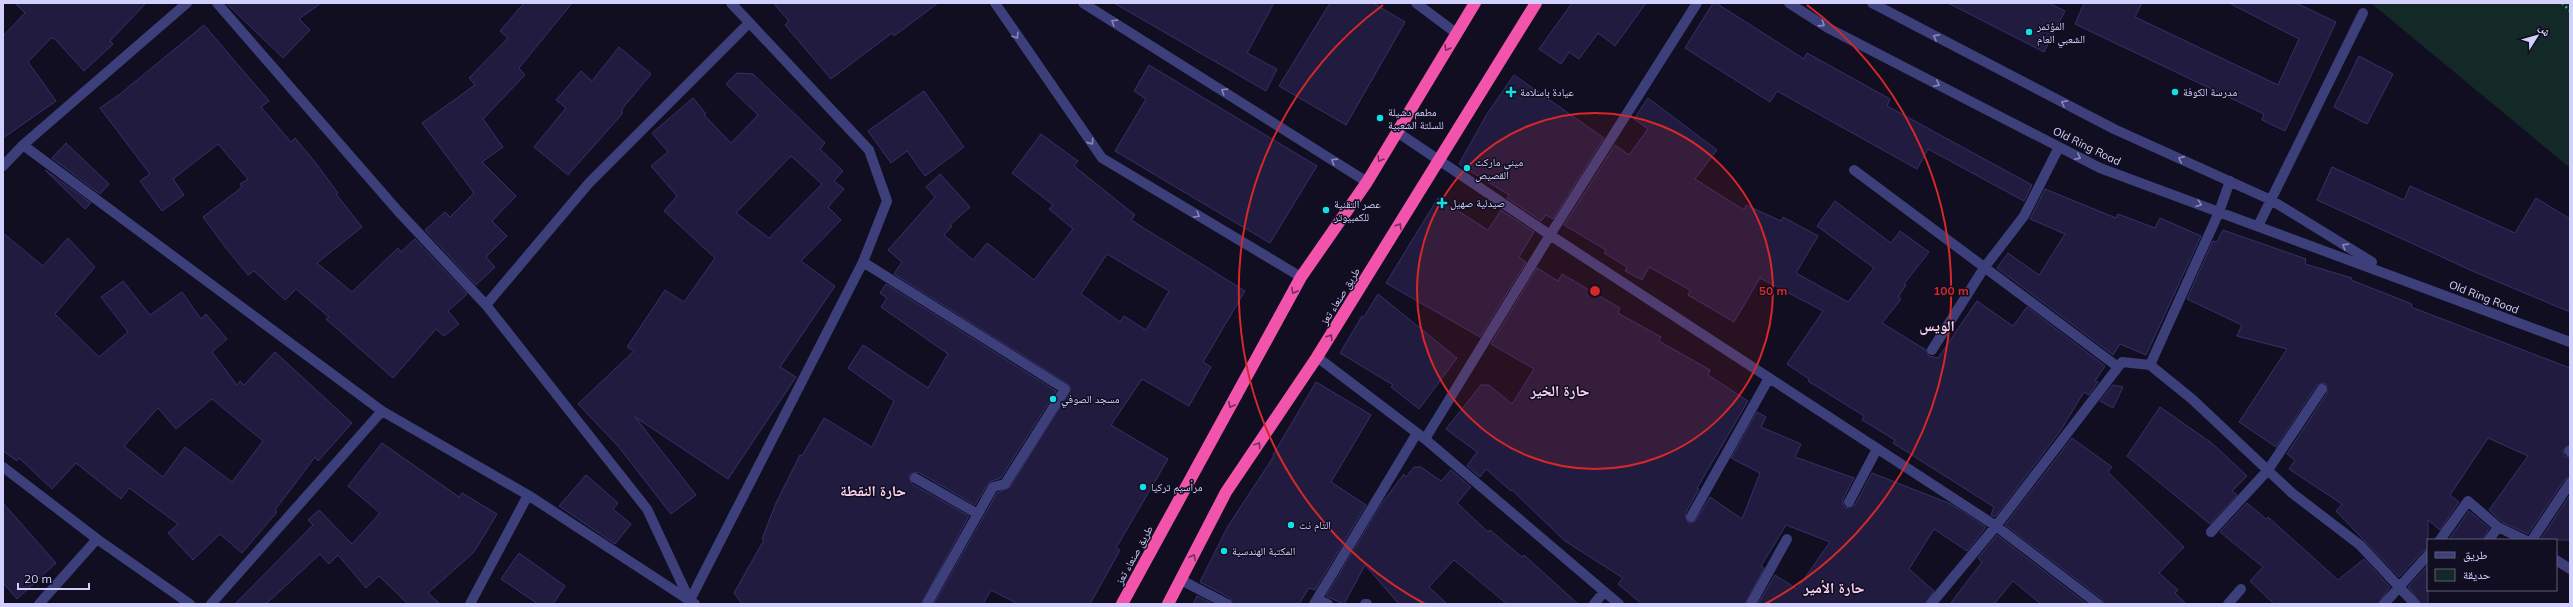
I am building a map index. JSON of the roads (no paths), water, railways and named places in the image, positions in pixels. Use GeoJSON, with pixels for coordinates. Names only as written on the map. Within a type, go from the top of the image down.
{"type":"FeatureCollection","features":[{"type":"Feature","properties":{"kind":"highway","name":"طريق صنعاء تعز"},"geometry":{"type":"LineString","coordinates":[[1122,604],[1301,277],[1367,182],[1475,3]]}},
{"type":"Feature","properties":{"kind":"highway","name":"طريق صنعاء تعز"},"geometry":{"type":"LineString","coordinates":[[1168,604],[1226,492],[1317,357],[1536,3]]}},
{"type":"Feature","properties":{"kind":"street"},"geometry":{"type":"LineString","coordinates":[[3,166],[23,145],[187,3]]}},
{"type":"Feature","properties":{"kind":"street"},"geometry":{"type":"LineString","coordinates":[[216,3],[398,211],[486,305],[648,509],[691,603]]}},
{"type":"Feature","properties":{"kind":"street"},"geometry":{"type":"LineString","coordinates":[[691,603],[863,262],[887,201],[869,150],[748,24],[731,3]]}},
{"type":"Feature","properties":{"kind":"street"},"geometry":{"type":"LineString","coordinates":[[995,3],[1102,158],[1301,277]]}},
{"type":"Feature","properties":{"kind":"street"},"geometry":{"type":"LineString","coordinates":[[1083,3],[1367,182]]}},
{"type":"Feature","properties":{"kind":"street"},"geometry":{"type":"LineString","coordinates":[[1416,3],[1456,34]]}},
{"type":"Feature","properties":{"kind":"street"},"geometry":{"type":"LineString","coordinates":[[1328,604],[1316,601],[1697,3]]}},
{"type":"Feature","properties":{"kind":"street","name":"Old Ring Road"},"geometry":{"type":"LineString","coordinates":[[1789,3],[1828,28],[2100,168],[2390,274],[2570,342]]}},
{"type":"Feature","properties":{"kind":"street","name":"Old Ring Road"},"geometry":{"type":"LineString","coordinates":[[1872,3],[2114,129],[2271,200],[2390,274]]}},
{"type":"Feature","properties":{"kind":"street"},"geometry":{"type":"LineString","coordinates":[[2258,226],[2363,13]]}},
{"type":"Feature","properties":{"kind":"street"},"geometry":{"type":"LineString","coordinates":[[486,305],[589,183],[748,24]]}},
{"type":"Feature","properties":{"kind":"street"},"geometry":{"type":"LineString","coordinates":[[1396,132],[1438,162],[1996,526],[2098,604]]}},
{"type":"Feature","properties":{"kind":"street"},"geometry":{"type":"LineString","coordinates":[[23,145],[382,411],[528,496],[691,603]]}},
{"type":"Feature","properties":{"kind":"street"},"geometry":{"type":"LineString","coordinates":[[1932,350],[1984,268],[2024,216],[2059,147]]}},
{"type":"Feature","properties":{"kind":"street"},"geometry":{"type":"LineString","coordinates":[[1854,170],[2118,367]]}},
{"type":"Feature","properties":{"kind":"street"},"geometry":{"type":"LineString","coordinates":[[2150,365],[2219,212],[2230,181]]}},
{"type":"Feature","properties":{"kind":"street"},"geometry":{"type":"LineString","coordinates":[[863,262],[1065,389],[1005,484],[993,487],[927,604]]}},
{"type":"Feature","properties":{"kind":"street"},"geometry":{"type":"LineString","coordinates":[[1317,357],[1421,436],[1619,604]]}},
{"type":"Feature","properties":{"kind":"street"},"geometry":{"type":"LineString","coordinates":[[1931,604],[1996,526],[2122,362],[2150,365],[2192,399],[2292,494],[2360,545],[2415,604]]}},
{"type":"Feature","properties":{"kind":"street"},"geometry":{"type":"LineString","coordinates":[[1691,517],[1769,378]]}},
{"type":"Feature","properties":{"kind":"street"},"geometry":{"type":"LineString","coordinates":[[2211,532],[2268,470],[2322,389]]}},
{"type":"Feature","properties":{"kind":"street"},"geometry":{"type":"LineString","coordinates":[[211,604],[382,411]]}},
{"type":"Feature","properties":{"kind":"street"},"geometry":{"type":"LineString","coordinates":[[1849,502],[1878,449]]}},
{"type":"Feature","properties":{"kind":"street"},"geometry":{"type":"LineString","coordinates":[[3,467],[97,539],[190,604]]}},
{"type":"Feature","properties":{"kind":"street"},"geometry":{"type":"LineString","coordinates":[[915,478],[978,514]]}},
{"type":"Feature","properties":{"kind":"street"},"geometry":{"type":"LineString","coordinates":[[2533,539],[2570,483]]}},
{"type":"Feature","properties":{"kind":"street"},"geometry":{"type":"LineString","coordinates":[[470,604],[528,496]]}},
{"type":"Feature","properties":{"kind":"street"},"geometry":{"type":"LineString","coordinates":[[2441,539],[2468,501],[2498,527],[2523,539]]}},
{"type":"Feature","properties":{"kind":"street"},"geometry":{"type":"LineString","coordinates":[[2490,539],[2498,527]]}},
{"type":"Feature","properties":{"kind":"street"},"geometry":{"type":"LineString","coordinates":[[40,604],[97,539]]}},
{"type":"Feature","properties":{"kind":"street"},"geometry":{"type":"LineString","coordinates":[[1751,604],[1787,539]]}},
{"type":"Feature","properties":{"kind":"street"},"geometry":{"type":"LineString","coordinates":[[2384,604],[2401,588],[2427,556]]}},
{"type":"Feature","properties":{"kind":"street"},"geometry":{"type":"LineString","coordinates":[[2557,561],[2570,569]]}},
{"type":"Feature","properties":{"kind":"street"},"geometry":{"type":"LineString","coordinates":[[1181,580],[1227,604]]}},
{"type":"Feature","properties":{"kind":"street"},"geometry":{"type":"LineString","coordinates":[[2228,604],[2241,589]]}},
{"type":"Feature","properties":{"kind":"street"},"geometry":{"type":"LineString","coordinates":[[1594,604],[1604,592]]}},
{"type":"Feature","properties":{"kind":"place","name":"المؤتمر الشعبي العام"},"geometry":{"type":"Point","coordinates":[2029,32]}},
{"type":"Feature","properties":{"kind":"place","name":"عيادة باسلامة"},"geometry":{"type":"Point","coordinates":[1511,92]}},
{"type":"Feature","properties":{"kind":"place","name":"مدرسة الكوفة"},"geometry":{"type":"Point","coordinates":[2175,92]}},
{"type":"Feature","properties":{"kind":"place","name":"مطعم دشيلة للسلتة الشعبية"},"geometry":{"type":"Point","coordinates":[1380,118]}},
{"type":"Feature","properties":{"kind":"place","name":"ميني ماركت القصيص"},"geometry":{"type":"Point","coordinates":[1467,168]}},
{"type":"Feature","properties":{"kind":"place","name":"صيدلية صهيل"},"geometry":{"type":"Point","coordinates":[1442,203]}},
{"type":"Feature","properties":{"kind":"place","name":"عصر التقنية للكمبيوتر"},"geometry":{"type":"Point","coordinates":[1326,210]}},
{"type":"Feature","properties":{"kind":"place","name":"مسجد الصوفي"},"geometry":{"type":"Point","coordinates":[1053,399]}},
{"type":"Feature","properties":{"kind":"place","name":"مرأسيم تركيا"},"geometry":{"type":"Point","coordinates":[1143,487]}},
{"type":"Feature","properties":{"kind":"place","name":"التام نت"},"geometry":{"type":"Point","coordinates":[1291,525]}},
{"type":"Feature","properties":{"kind":"place","name":"المكتبة الهندسية"},"geometry":{"type":"Point","coordinates":[1224,551]}},
{"type":"Feature","properties":{"kind":"district","name":"الويس"},"geometry":{"type":"Point","coordinates":[1937,326]}},
{"type":"Feature","properties":{"kind":"district","name":"حارة الخير"},"geometry":{"type":"Point","coordinates":[1560,391]}},
{"type":"Feature","properties":{"kind":"district","name":"حارة النقطة"},"geometry":{"type":"Point","coordinates":[873,491]}},
{"type":"Feature","properties":{"kind":"district","name":"حارة الأمير"},"geometry":{"type":"Point","coordinates":[1834,588]}}]}
